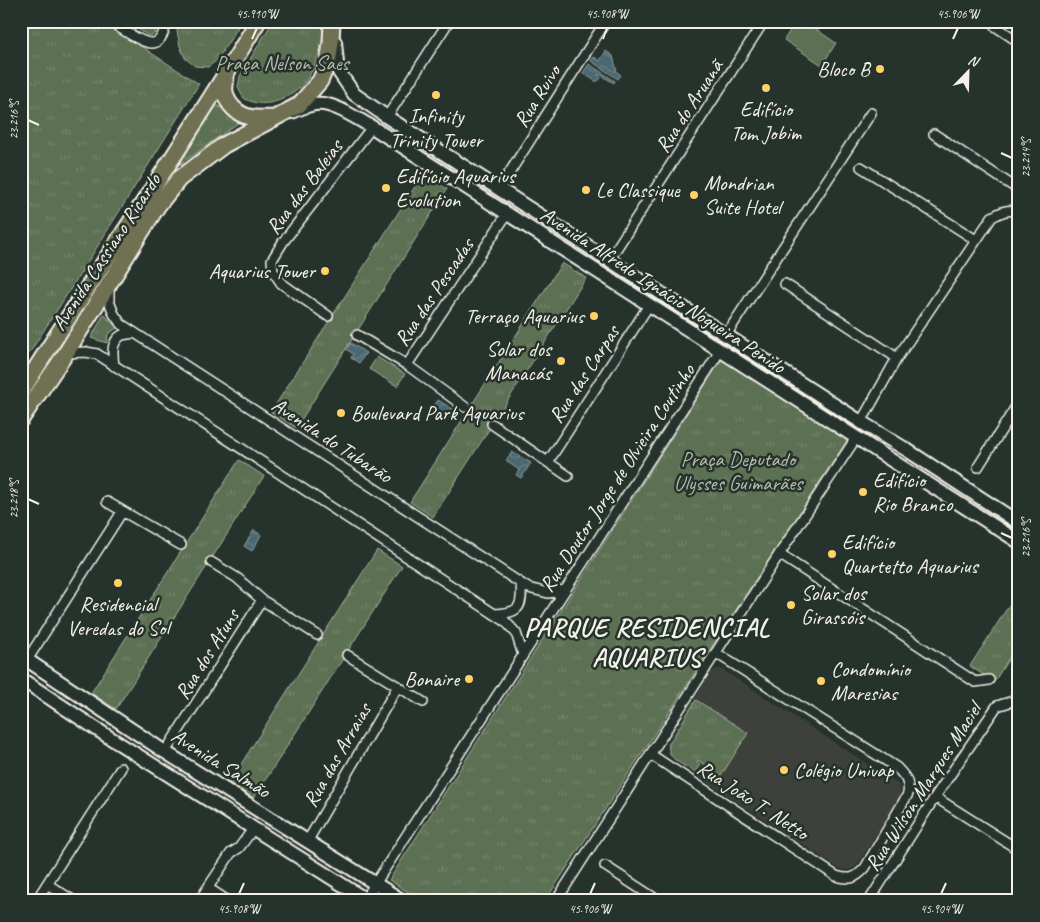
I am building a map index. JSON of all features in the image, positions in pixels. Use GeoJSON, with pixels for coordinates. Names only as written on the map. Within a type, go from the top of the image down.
{"type":"FeatureCollection","features":[{"type":"Feature","properties":{"kind":"main road","name":"Avenida Cassiano Ricardo"},"geometry":{"type":"LineString","coordinates":[[21,392],[61,327],[226,74],[258,21]]}},
{"type":"Feature","properties":{"kind":"main road","name":"Avenida Cassiano Ricardo"},"geometry":{"type":"LineString","coordinates":[[21,419],[66,353],[158,205],[178,179],[224,145],[299,105],[320,81],[328,63],[332,43],[333,21]]}},
{"type":"Feature","properties":{"kind":"main road"},"geometry":{"type":"LineString","coordinates":[[226,74],[225,91],[227,100],[239,113],[248,117],[278,117]]}},
{"type":"Feature","properties":{"kind":"street"},"geometry":{"type":"LineString","coordinates":[[110,21],[122,30],[152,43],[158,41],[162,36],[167,21]]}},
{"type":"Feature","properties":{"kind":"street","name":"Avenida Alfredo Ignácio Nogueira Penido"},"geometry":{"type":"LineString","coordinates":[[333,21],[339,72],[354,94],[411,133],[1019,523]]}},
{"type":"Feature","properties":{"kind":"street"},"geometry":{"type":"LineString","coordinates":[[387,117],[449,21]]}},
{"type":"Feature","properties":{"kind":"street","name":"Rua Ruivo"},"geometry":{"type":"LineString","coordinates":[[499,189],[606,21]]}},
{"type":"Feature","properties":{"kind":"street","name":"Rua do Aruanã"},"geometry":{"type":"LineString","coordinates":[[609,260],[764,21]]}},
{"type":"Feature","properties":{"kind":"street"},"geometry":{"type":"LineString","coordinates":[[995,26],[1019,42]]}},
{"type":"Feature","properties":{"kind":"street","name":"Avenida Alfredo Ignácio Nogueira Penido"},"geometry":{"type":"LineString","coordinates":[[278,117],[316,104],[342,110],[372,127],[1019,542]]}},
{"type":"Feature","properties":{"kind":"street"},"geometry":{"type":"LineString","coordinates":[[726,335],[871,113]]}},
{"type":"Feature","properties":{"kind":"street","name":"Rua das Baleias"},"geometry":{"type":"LineString","coordinates":[[328,316],[281,283],[273,271],[272,260],[283,242],[372,127]]}},
{"type":"Feature","properties":{"kind":"street"},"geometry":{"type":"LineString","coordinates":[[402,147],[411,133]]}},
{"type":"Feature","properties":{"kind":"street"},"geometry":{"type":"LineString","coordinates":[[934,134],[1019,190]]}},
{"type":"Feature","properties":{"kind":"street"},"geometry":{"type":"LineString","coordinates":[[861,167],[976,240]]}},
{"type":"Feature","properties":{"kind":"street"},"geometry":{"type":"LineString","coordinates":[[487,201],[499,189]]}},
{"type":"Feature","properties":{"kind":"street"},"geometry":{"type":"LineString","coordinates":[[862,422],[897,358],[992,217],[1004,210],[1019,212]]}},
{"type":"Feature","properties":{"kind":"street","name":"Rua das Pescadas"},"geometry":{"type":"LineString","coordinates":[[407,365],[507,214]]}},
{"type":"Feature","properties":{"kind":"street","name":"Avenida do Tubarão"},"geometry":{"type":"LineString","coordinates":[[109,284],[109,300],[114,314],[121,324],[134,333],[528,588],[548,593],[566,590]]}},
{"type":"Feature","properties":{"kind":"street"},"geometry":{"type":"LineString","coordinates":[[785,284],[897,358]]}},
{"type":"Feature","properties":{"kind":"street","name":"Rua das Carpas"},"geometry":{"type":"LineString","coordinates":[[548,462],[649,305]]}},
{"type":"Feature","properties":{"kind":"street"},"geometry":{"type":"LineString","coordinates":[[114,366],[112,349],[115,342],[122,336],[134,333]]}},
{"type":"Feature","properties":{"kind":"street"},"geometry":{"type":"LineString","coordinates":[[357,335],[407,365],[466,406]]}},
{"type":"Feature","properties":{"kind":"street","name":"Rua Doutor Jorge de Olvieira Coutinho"},"geometry":{"type":"LineString","coordinates":[[366,900],[720,351]]}},
{"type":"Feature","properties":{"kind":"street"},"geometry":{"type":"LineString","coordinates":[[66,353],[86,352],[97,354],[505,621],[516,633],[523,656]]}},
{"type":"Feature","properties":{"kind":"street"},"geometry":{"type":"LineString","coordinates":[[978,466],[1019,402]]}},
{"type":"Feature","properties":{"kind":"street"},"geometry":{"type":"LineString","coordinates":[[492,424],[568,476]]}},
{"type":"Feature","properties":{"kind":"street"},"geometry":{"type":"LineString","coordinates":[[556,901],[779,554],[856,438]]}},
{"type":"Feature","properties":{"kind":"street"},"geometry":{"type":"LineString","coordinates":[[897,464],[904,464],[907,461],[909,454],[907,450]]}},
{"type":"Feature","properties":{"kind":"street"},"geometry":{"type":"LineString","coordinates":[[919,478],[920,468],[929,465]]}},
{"type":"Feature","properties":{"kind":"street"},"geometry":{"type":"LineString","coordinates":[[107,502],[181,545]]}},
{"type":"Feature","properties":{"kind":"street"},"geometry":{"type":"LineString","coordinates":[[24,658],[122,512]]}},
{"type":"Feature","properties":{"kind":"street"},"geometry":{"type":"LineString","coordinates":[[779,554],[975,682],[989,680]]}},
{"type":"Feature","properties":{"kind":"street"},"geometry":{"type":"LineString","coordinates":[[211,562],[237,578],[262,600],[317,635]]}},
{"type":"Feature","properties":{"kind":"street"},"geometry":{"type":"LineString","coordinates":[[494,614],[508,613],[516,610],[521,602],[522,584]]}},
{"type":"Feature","properties":{"kind":"street","name":"Rua dos Atuns"},"geometry":{"type":"LineString","coordinates":[[165,752],[262,600]]}},
{"type":"Feature","properties":{"kind":"street","name":"Rua João T. Netto"},"geometry":{"type":"LineString","coordinates":[[650,754],[836,876],[852,879],[866,868],[908,794],[909,787],[903,774],[716,653]]}},
{"type":"Feature","properties":{"kind":"street"},"geometry":{"type":"LineString","coordinates":[[347,655],[422,702]]}},
{"type":"Feature","properties":{"kind":"street","name":"Avenida Salmão"},"geometry":{"type":"LineString","coordinates":[[24,658],[165,752],[403,901]]}},
{"type":"Feature","properties":{"kind":"street","name":"Avenida Salmão"},"geometry":{"type":"LineString","coordinates":[[21,679],[104,734],[366,900]]}},
{"type":"Feature","properties":{"kind":"street","name":"Rua das Arraias"},"geometry":{"type":"LineString","coordinates":[[307,842],[398,686]]}},
{"type":"Feature","properties":{"kind":"street","name":"Rua Wilson Marques Maciel"},"geometry":{"type":"LineString","coordinates":[[871,898],[935,797],[997,706],[1016,703]]}},
{"type":"Feature","properties":{"kind":"street"},"geometry":{"type":"LineString","coordinates":[[104,734],[113,718]]}},
{"type":"Feature","properties":{"kind":"street"},"geometry":{"type":"LineString","coordinates":[[36,901],[121,768]]}},
{"type":"Feature","properties":{"kind":"street"},"geometry":{"type":"LineString","coordinates":[[935,797],[1019,850]]}},
{"type":"Feature","properties":{"kind":"street"},"geometry":{"type":"LineString","coordinates":[[199,901],[231,853],[239,848],[253,829]]}},
{"type":"Feature","properties":{"kind":"street"},"geometry":{"type":"LineString","coordinates":[[280,846],[287,848],[298,847],[307,842]]}},
{"type":"Feature","properties":{"kind":"street"},"geometry":{"type":"LineString","coordinates":[[605,866],[659,901]]}},
{"type":"Feature","properties":{"kind":"street"},"geometry":{"type":"LineString","coordinates":[[47,884],[74,901]]}},
{"type":"Feature","properties":{"kind":"street"},"geometry":{"type":"LineString","coordinates":[[208,888],[228,901]]}},
{"type":"Feature","properties":{"kind":"street"},"geometry":{"type":"LineString","coordinates":[[871,898],[882,901]]}},
{"type":"Feature","properties":{"kind":"shaded area","name":"Colégio Univap"},"geometry":{"type":"Polygon","coordinates":[[[723,670],[898,784],[901,792],[900,798],[854,868],[846,870],[838,868],[674,760],[668,753],[667,744],[669,740],[712,671],[723,670]]]}},
{"type":"Feature","properties":{"kind":"green space"},"geometry":{"type":"Polygon","coordinates":[[[21,21],[102,21],[199,84],[21,366],[21,21]]]}},
{"type":"Feature","properties":{"kind":"green space"},"geometry":{"type":"Polygon","coordinates":[[[126,21],[159,21],[155,33],[151,36],[126,21]]]}},
{"type":"Feature","properties":{"kind":"green space"},"geometry":{"type":"Polygon","coordinates":[[[179,21],[242,21],[217,60],[208,67],[195,66],[185,58],[177,31],[179,21]]]}},
{"type":"Feature","properties":{"kind":"green space","name":"Praça Nelson Saes"},"geometry":{"type":"Polygon","coordinates":[[[273,21],[324,21],[323,37],[319,52],[306,81],[295,92],[273,102],[258,103],[246,100],[238,87],[240,76],[273,21]]]}},
{"type":"Feature","properties":{"kind":"green space"},"geometry":{"type":"Polygon","coordinates":[[[796,21],[804,21],[836,43],[822,65],[784,40],[796,21]]]}},
{"type":"Feature","properties":{"kind":"green space"},"geometry":{"type":"Polygon","coordinates":[[[217,105],[241,121],[179,165],[217,105]]]}},
{"type":"Feature","properties":{"kind":"green space"},"geometry":{"type":"Polygon","coordinates":[[[423,174],[447,189],[296,428],[271,412],[423,174]]]}},
{"type":"Feature","properties":{"kind":"green space"},"geometry":{"type":"Polygon","coordinates":[[[562,263],[586,278],[433,517],[410,502],[562,263]]]}},
{"type":"Feature","properties":{"kind":"green space"},"geometry":{"type":"Polygon","coordinates":[[[104,314],[117,328],[108,334],[107,343],[91,338],[104,314]]]}},
{"type":"Feature","properties":{"kind":"green space"},"geometry":{"type":"Polygon","coordinates":[[[377,357],[405,374],[397,386],[369,369],[377,357]]]}},
{"type":"Feature","properties":{"kind":"green space","name":"Praça Deputado Ulysses Guimarães"},"geometry":{"type":"Polygon","coordinates":[[[723,357],[848,439],[545,901],[422,901],[389,880],[723,357]]]}},
{"type":"Feature","properties":{"kind":"green space"},"geometry":{"type":"Polygon","coordinates":[[[239,460],[264,476],[116,709],[91,693],[239,460]]]}},
{"type":"Feature","properties":{"kind":"green space"},"geometry":{"type":"Polygon","coordinates":[[[377,550],[402,566],[254,798],[229,783],[377,550]]]}},
{"type":"Feature","properties":{"kind":"green space"},"geometry":{"type":"Polygon","coordinates":[[[1019,590],[1019,642],[994,682],[970,666],[1019,590]]]}},
{"type":"Feature","properties":{"kind":"green space"},"geometry":{"type":"Polygon","coordinates":[[[696,700],[748,733],[719,779],[707,772],[709,767],[698,760],[697,762],[700,764],[695,772],[681,764],[670,754],[669,744],[696,700]]]}},
{"type":"Feature","properties":{"kind":"water"},"geometry":{"type":"Polygon","coordinates":[[[606,51],[613,56],[617,72],[621,75],[618,79],[591,61],[594,57],[600,61],[606,51]]]}},
{"type":"Feature","properties":{"kind":"water"},"geometry":{"type":"Polygon","coordinates":[[[589,64],[615,81],[614,83],[599,74],[601,78],[595,81],[583,73],[589,64]]]}},
{"type":"Feature","properties":{"kind":"water"},"geometry":{"type":"Polygon","coordinates":[[[351,343],[366,353],[359,363],[351,358],[353,354],[346,349],[351,343]]]}},
{"type":"Feature","properties":{"kind":"water"},"geometry":{"type":"Polygon","coordinates":[[[438,400],[454,410],[449,418],[433,408],[438,400]]]}},
{"type":"Feature","properties":{"kind":"water"},"geometry":{"type":"Polygon","coordinates":[[[512,452],[531,463],[521,478],[516,475],[519,470],[506,461],[512,452]]]}},
{"type":"Feature","properties":{"kind":"water"},"geometry":{"type":"Polygon","coordinates":[[[254,530],[261,535],[252,551],[244,546],[254,530]]]}},
{"type":"Feature","properties":{"kind":"place","name":"Bloco B"},"geometry":{"type":"Point","coordinates":[880,69]}},
{"type":"Feature","properties":{"kind":"place","name":"Edifício Tom Jobim"},"geometry":{"type":"Point","coordinates":[766,88]}},
{"type":"Feature","properties":{"kind":"place","name":"Infinity Trinity Tower"},"geometry":{"type":"Point","coordinates":[436,95]}},
{"type":"Feature","properties":{"kind":"place","name":"Edifício Aquarius Evolution"},"geometry":{"type":"Point","coordinates":[386,188]}},
{"type":"Feature","properties":{"kind":"place","name":"Le Classique"},"geometry":{"type":"Point","coordinates":[586,190]}},
{"type":"Feature","properties":{"kind":"place","name":"Mondrian Suite Hotel"},"geometry":{"type":"Point","coordinates":[694,195]}},
{"type":"Feature","properties":{"kind":"place","name":"Aquarius Tower"},"geometry":{"type":"Point","coordinates":[325,271]}},
{"type":"Feature","properties":{"kind":"place","name":"Terraço Aquarius"},"geometry":{"type":"Point","coordinates":[594,316]}},
{"type":"Feature","properties":{"kind":"place","name":"Solar dos Manacás"},"geometry":{"type":"Point","coordinates":[561,361]}},
{"type":"Feature","properties":{"kind":"place","name":"Boulevard Park Aquarius"},"geometry":{"type":"Point","coordinates":[341,413]}},
{"type":"Feature","properties":{"kind":"place","name":"Edifício Rio Branco"},"geometry":{"type":"Point","coordinates":[863,492]}},
{"type":"Feature","properties":{"kind":"place","name":"Edifício Quartetto Aquarius"},"geometry":{"type":"Point","coordinates":[832,554]}},
{"type":"Feature","properties":{"kind":"place","name":"Residencial Veredas do Sol"},"geometry":{"type":"Point","coordinates":[118,583]}},
{"type":"Feature","properties":{"kind":"place","name":"Solar dos Girassóis"},"geometry":{"type":"Point","coordinates":[791,605]}},
{"type":"Feature","properties":{"kind":"place","name":"Bonaire"},"geometry":{"type":"Point","coordinates":[469,679]}},
{"type":"Feature","properties":{"kind":"place","name":"Condomínio Maresias"},"geometry":{"type":"Point","coordinates":[821,681]}},
{"type":"Feature","properties":{"kind":"place","name":"Colégio Univap"},"geometry":{"type":"Point","coordinates":[784,770]}},
{"type":"Feature","properties":{"kind":"district","name":"PARQUE RESIDENCIAL AQUARIUS"},"geometry":{"type":"Point","coordinates":[647,642]}}]}
